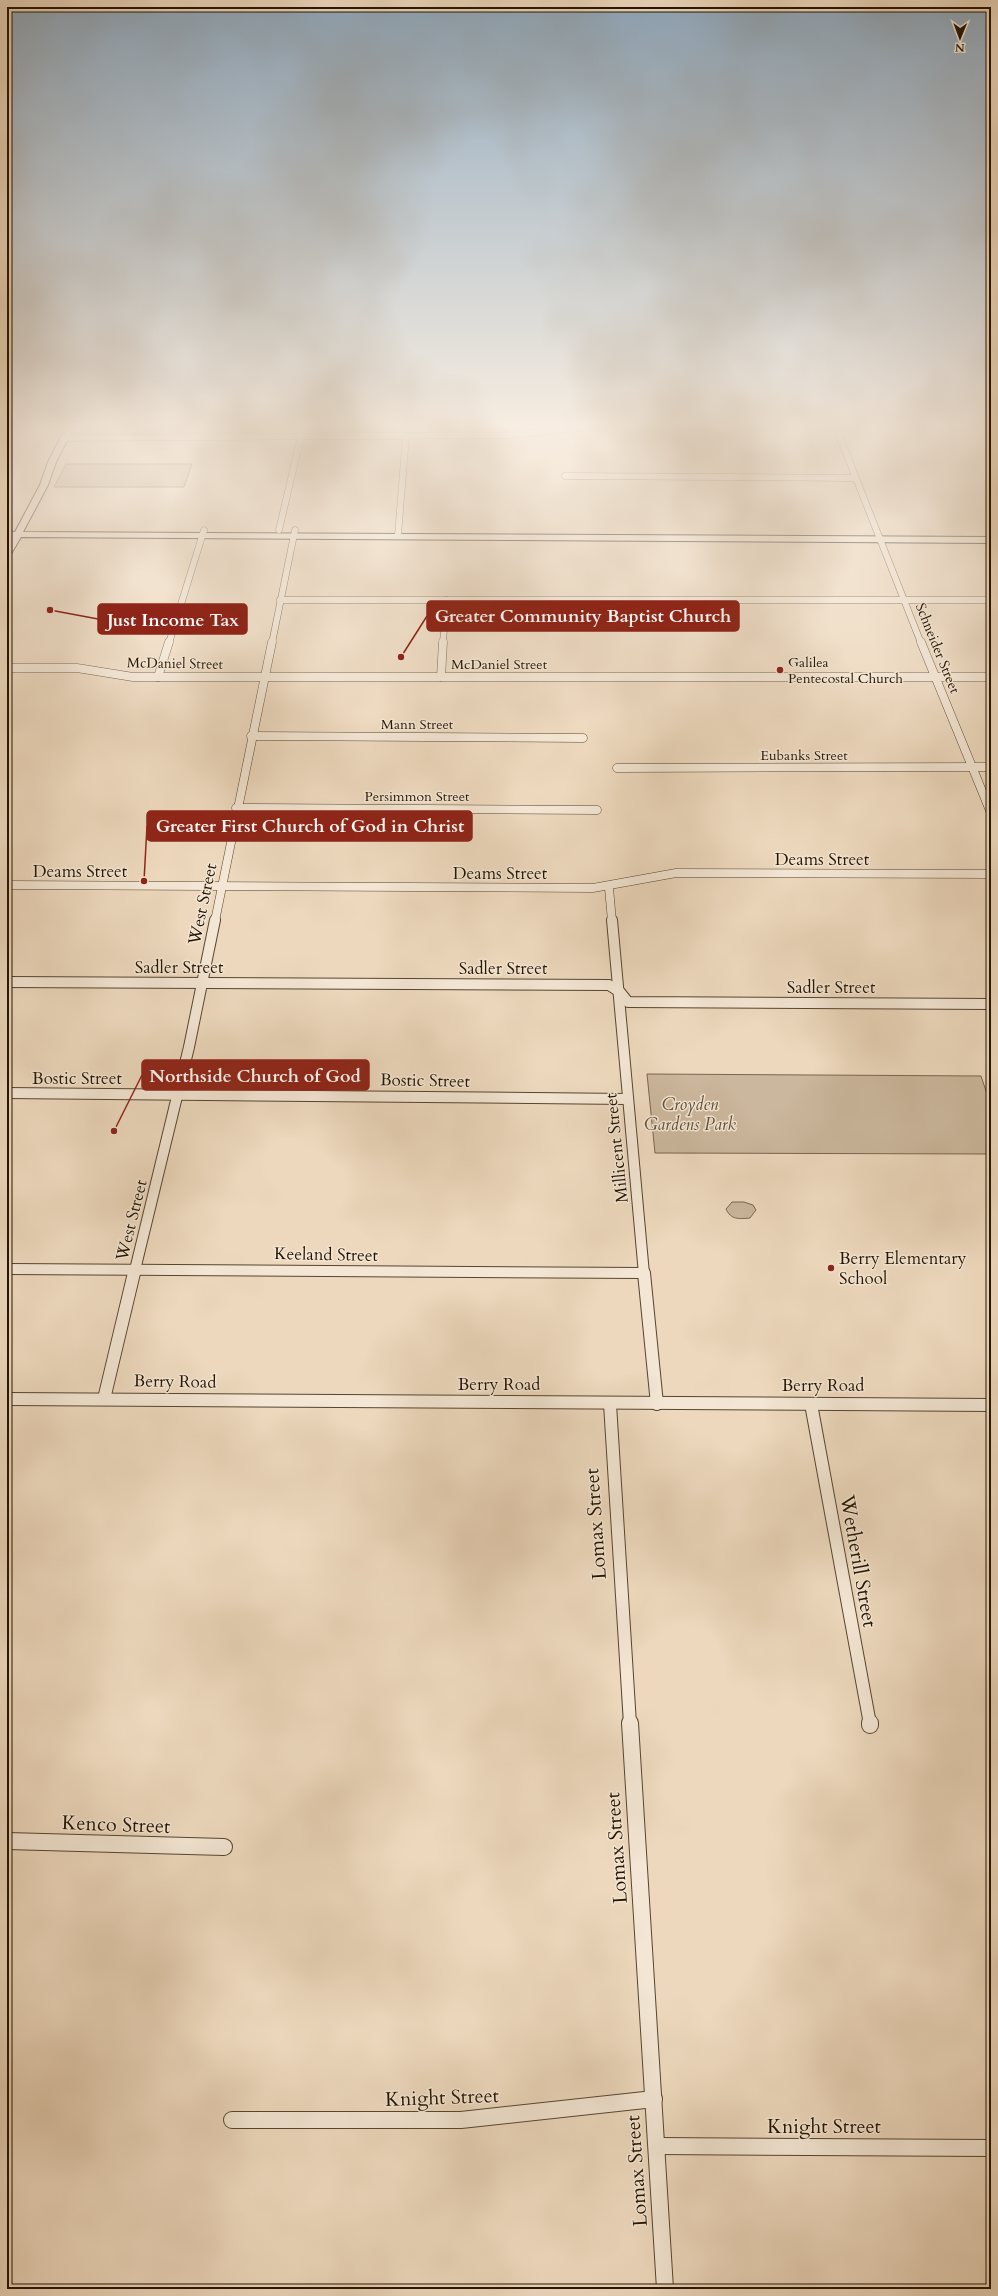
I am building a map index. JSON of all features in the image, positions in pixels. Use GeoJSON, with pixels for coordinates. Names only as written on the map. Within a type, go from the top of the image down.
{"type":"FeatureCollection","features":[{"type":"Feature","properties":{"kind":"main road"},"geometry":{"type":"LineString","coordinates":[[7,554],[19,532]]}},
{"type":"Feature","properties":{"kind":"main road"},"geometry":{"type":"LineString","coordinates":[[37,532],[789,536],[991,540]]}},
{"type":"Feature","properties":{"kind":"main road"},"geometry":{"type":"LineString","coordinates":[[204,533],[225,532]]}},
{"type":"Feature","properties":{"kind":"main road"},"geometry":{"type":"LineString","coordinates":[[290,532],[294,533]]}},
{"type":"Feature","properties":{"kind":"main road"},"geometry":{"type":"LineString","coordinates":[[878,537],[991,535]]}},
{"type":"Feature","properties":{"kind":"street","name":"Schneider Street"},"geometry":{"type":"LineString","coordinates":[[876,532],[991,813]]}},
{"type":"Feature","properties":{"kind":"street"},"geometry":{"type":"LineString","coordinates":[[158,677],[204,533]]}},
{"type":"Feature","properties":{"kind":"street","name":"West Street"},"geometry":{"type":"LineString","coordinates":[[104,1400],[134,1268],[189,1047],[200,983],[222,886],[236,808],[294,533]]}},
{"type":"Feature","properties":{"kind":"street"},"geometry":{"type":"LineString","coordinates":[[280,600],[991,600]]}},
{"type":"Feature","properties":{"kind":"street"},"geometry":{"type":"LineString","coordinates":[[441,677],[446,600]]}},
{"type":"Feature","properties":{"kind":"street","name":"McDaniel Street"},"geometry":{"type":"LineString","coordinates":[[7,668],[77,668],[120,676],[158,677],[991,677]]}},
{"type":"Feature","properties":{"kind":"street","name":"Mann Street"},"geometry":{"type":"LineString","coordinates":[[251,736],[583,738]]}},
{"type":"Feature","properties":{"kind":"street","name":"Eubanks Street"},"geometry":{"type":"LineString","coordinates":[[617,768],[991,767]]}},
{"type":"Feature","properties":{"kind":"street","name":"Persimmon Street"},"geometry":{"type":"LineString","coordinates":[[236,808],[597,810]]}},
{"type":"Feature","properties":{"kind":"street","name":"Deams Street"},"geometry":{"type":"LineString","coordinates":[[7,886],[609,888],[651,876],[676,874],[991,874]]}},
{"type":"Feature","properties":{"kind":"street","name":"Millicent Street"},"geometry":{"type":"LineString","coordinates":[[609,888],[620,992],[627,1099],[657,1404]]}},
{"type":"Feature","properties":{"kind":"street","name":"Sadler Street"},"geometry":{"type":"LineString","coordinates":[[7,982],[609,984],[620,992],[628,1002],[991,1004]]}},
{"type":"Feature","properties":{"kind":"street","name":"Bostic Street"},"geometry":{"type":"LineString","coordinates":[[7,1093],[627,1099]]}},
{"type":"Feature","properties":{"kind":"street","name":"Keeland Street"},"geometry":{"type":"LineString","coordinates":[[7,1269],[134,1268],[644,1274]]}},
{"type":"Feature","properties":{"kind":"street","name":"Berry Road"},"geometry":{"type":"LineString","coordinates":[[7,1399],[610,1404],[991,1405]]}},
{"type":"Feature","properties":{"kind":"street","name":"Lomax Street"},"geometry":{"type":"LineString","coordinates":[[610,1404],[665,2289]]}},
{"type":"Feature","properties":{"kind":"street","name":"Wetherill Street"},"geometry":{"type":"LineString","coordinates":[[811,1404],[870,1725]]}},
{"type":"Feature","properties":{"kind":"street","name":"Kenco Street"},"geometry":{"type":"LineString","coordinates":[[7,1841],[224,1847]]}},
{"type":"Feature","properties":{"kind":"street","name":"Knight Street"},"geometry":{"type":"LineString","coordinates":[[232,2120],[461,2120],[654,2099]]}},
{"type":"Feature","properties":{"kind":"street","name":"Knight Street"},"geometry":{"type":"LineString","coordinates":[[657,2146],[991,2148]]}},
{"type":"Feature","properties":{"kind":"green space","name":"Croyden Gardens Park"},"geometry":{"type":"Polygon","coordinates":[[[647,1074],[981,1076],[991,1106],[991,1154],[655,1153],[647,1074]]]}},
{"type":"Feature","properties":{"kind":"green space"},"geometry":{"type":"Polygon","coordinates":[[[732,1202],[744,1202],[753,1205],[756,1210],[750,1218],[742,1219],[733,1217],[726,1209],[732,1202]]]}},
{"type":"Feature","properties":{"kind":"place","name":"Just Income Tax"},"geometry":{"type":"Point","coordinates":[50,610]}},
{"type":"Feature","properties":{"kind":"place","name":"Greater Community Baptist Church"},"geometry":{"type":"Point","coordinates":[401,657]}},
{"type":"Feature","properties":{"kind":"place","name":"Galilea Pentecostal Church"},"geometry":{"type":"Point","coordinates":[780,670]}},
{"type":"Feature","properties":{"kind":"place","name":"Greater First Church of God in Christ"},"geometry":{"type":"Point","coordinates":[144,881]}},
{"type":"Feature","properties":{"kind":"place","name":"Northside Church of God"},"geometry":{"type":"Point","coordinates":[114,1131]}},
{"type":"Feature","properties":{"kind":"place","name":"Berry Elementary School"},"geometry":{"type":"Point","coordinates":[831,1268]}}]}
